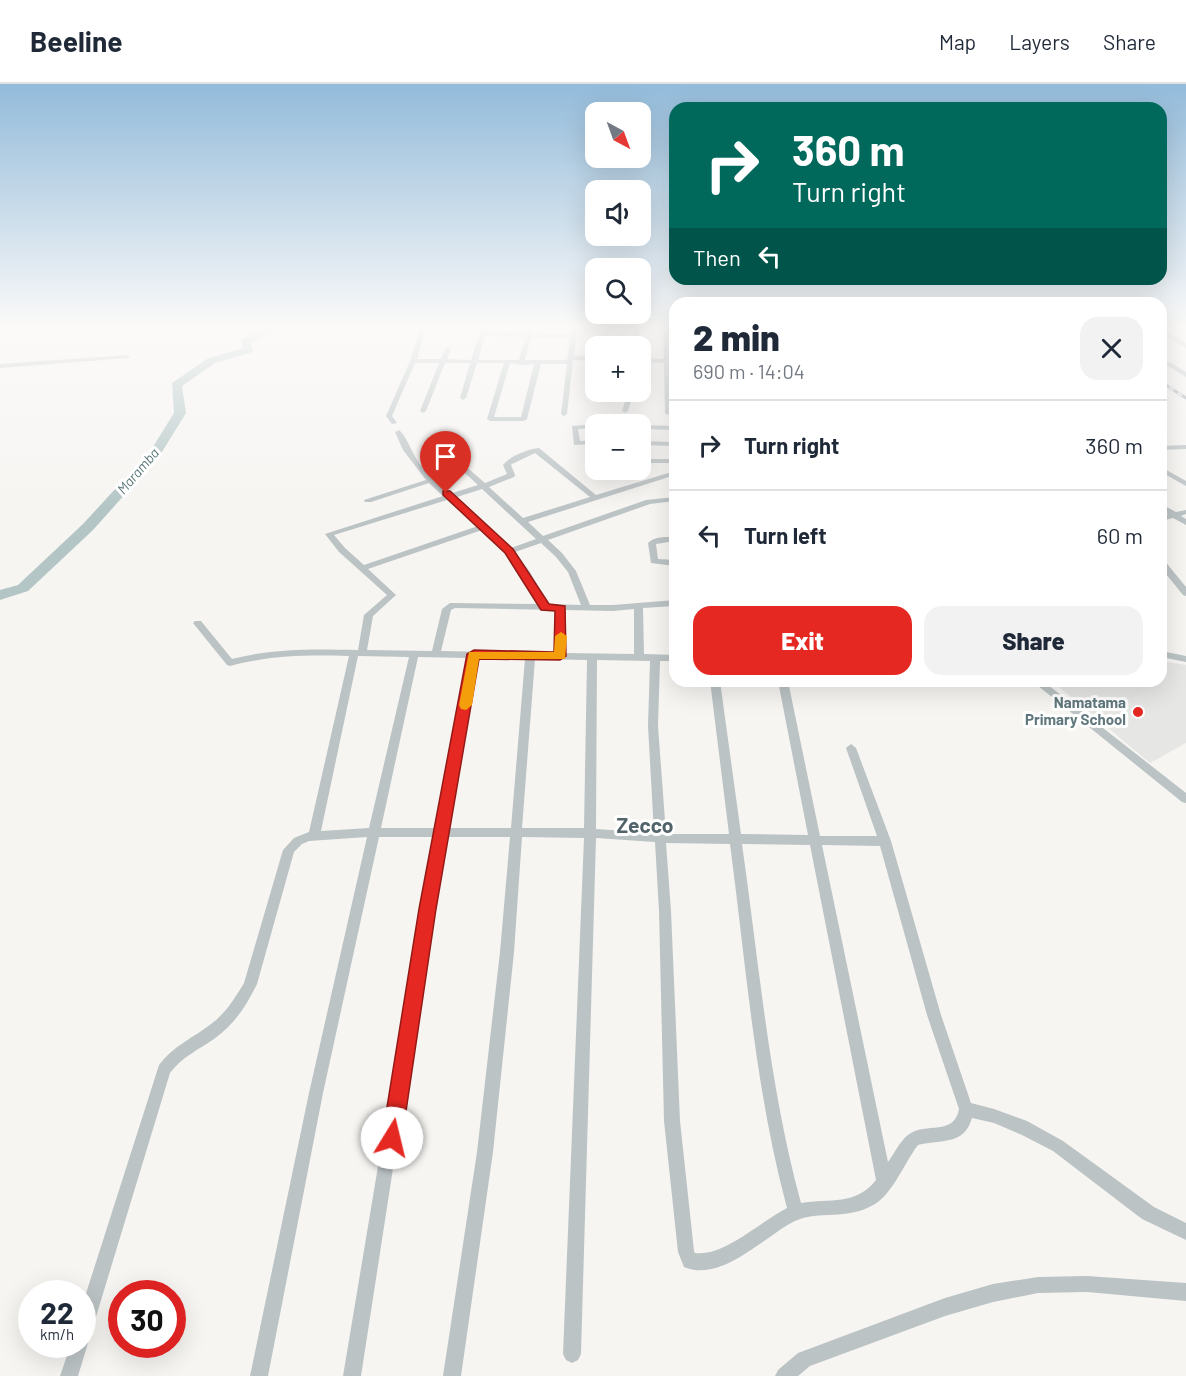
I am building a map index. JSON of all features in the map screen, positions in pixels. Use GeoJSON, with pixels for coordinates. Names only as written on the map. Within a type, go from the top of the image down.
{"type":"FeatureCollection","features":[{"type":"Feature","properties":{"kind":"street"},"geometry":{"type":"LineString","coordinates":[[394,423],[389,416],[401,388]]}},
{"type":"Feature","properties":{"kind":"street"},"geometry":{"type":"LineString","coordinates":[[423,411],[433,388]]}},
{"type":"Feature","properties":{"kind":"street"},"geometry":{"type":"LineString","coordinates":[[463,398],[466,388]]}},
{"type":"Feature","properties":{"kind":"street"},"geometry":{"type":"LineString","coordinates":[[499,388],[490,419],[524,419],[532,388]]}},
{"type":"Feature","properties":{"kind":"street"},"geometry":{"type":"LineString","coordinates":[[564,414],[567,388]]}},
{"type":"Feature","properties":{"kind":"street"},"geometry":{"type":"LineString","coordinates":[[668,413],[669,396]]}},
{"type":"Feature","properties":{"kind":"street"},"geometry":{"type":"LineString","coordinates":[[625,411],[628,402]]}},
{"type":"Feature","properties":{"kind":"street"},"geometry":{"type":"LineString","coordinates":[[585,426],[574,427],[578,443],[585,443]]}},
{"type":"Feature","properties":{"kind":"street"},"geometry":{"type":"LineString","coordinates":[[651,427],[669,428]]}},
{"type":"Feature","properties":{"kind":"street"},"geometry":{"type":"LineString","coordinates":[[399,432],[412,459],[509,551],[545,607]]}},
{"type":"Feature","properties":{"kind":"street"},"geometry":{"type":"LineString","coordinates":[[651,443],[669,444]]}},
{"type":"Feature","properties":{"kind":"street"},"geometry":{"type":"LineString","coordinates":[[1167,448],[1186,447]]}},
{"type":"Feature","properties":{"kind":"street"},"geometry":{"type":"LineString","coordinates":[[314,837],[369,615],[392,595],[342,550],[329,534],[508,477],[511,473],[507,465],[509,462],[536,450],[594,497]]}},
{"type":"Feature","properties":{"kind":"street"},"geometry":{"type":"LineString","coordinates":[[449,454],[544,539],[572,572],[586,606]]}},
{"type":"Feature","properties":{"kind":"street"},"geometry":{"type":"LineString","coordinates":[[651,461],[669,461]]}},
{"type":"Feature","properties":{"kind":"street"},"geometry":{"type":"LineString","coordinates":[[1167,473],[1186,484]]}},
{"type":"Feature","properties":{"kind":"street"},"geometry":{"type":"LineString","coordinates":[[525,520],[669,475]]}},
{"type":"Feature","properties":{"kind":"street"},"geometry":{"type":"LineString","coordinates":[[368,500],[432,480]]}},
{"type":"Feature","properties":{"kind":"street"},"geometry":{"type":"LineString","coordinates":[[509,551],[643,504],[669,500]]}},
{"type":"Feature","properties":{"kind":"street"},"geometry":{"type":"LineString","coordinates":[[1167,510],[1186,523]]}},
{"type":"Feature","properties":{"kind":"street"},"geometry":{"type":"LineString","coordinates":[[1167,517],[1186,512]]}},
{"type":"Feature","properties":{"kind":"street"},"geometry":{"type":"LineString","coordinates":[[363,568],[483,527]]}},
{"type":"Feature","properties":{"kind":"street"},"geometry":{"type":"LineString","coordinates":[[669,539],[651,543],[654,561],[669,562]]}},
{"type":"Feature","properties":{"kind":"street"},"geometry":{"type":"LineString","coordinates":[[1167,569],[1186,593]]}},
{"type":"Feature","properties":{"kind":"street"},"geometry":{"type":"LineString","coordinates":[[436,654],[450,605],[613,608],[669,603]]}},
{"type":"Feature","properties":{"kind":"street"},"geometry":{"type":"LineString","coordinates":[[638,605],[639,658]]}},
{"type":"Feature","properties":{"kind":"street"},"geometry":{"type":"LineString","coordinates":[[560,656],[561,608]]}},
{"type":"Feature","properties":{"kind":"street"},"geometry":{"type":"LineString","coordinates":[[198,623],[230,663],[275,653],[669,658]]}},
{"type":"Feature","properties":{"kind":"street"},"geometry":{"type":"LineString","coordinates":[[259,1376],[414,654]]}},
{"type":"Feature","properties":{"kind":"street"},"geometry":{"type":"LineString","coordinates":[[352,1376],[441,834],[474,654]]}},
{"type":"Feature","properties":{"kind":"street"},"geometry":{"type":"LineString","coordinates":[[452,1376],[485,1152],[517,835],[530,655]]}},
{"type":"Feature","properties":{"kind":"street"},"geometry":{"type":"LineString","coordinates":[[1167,655],[1186,659]]}},
{"type":"Feature","properties":{"kind":"street"},"geometry":{"type":"LineString","coordinates":[[572,1354],[590,833],[592,657]]}},
{"type":"Feature","properties":{"kind":"street"},"geometry":{"type":"LineString","coordinates":[[655,658],[653,726],[672,1121],[686,1252],[690,1260],[700,1264],[721,1258],[796,1212],[844,1208],[872,1197],[918,1136],[947,1134],[963,1125],[966,1109],[934,1015],[885,841],[851,748]]}},
{"type":"Feature","properties":{"kind":"street"},"geometry":{"type":"LineString","coordinates":[[716,687],[767,1079],[796,1212]]}},
{"type":"Feature","properties":{"kind":"street"},"geometry":{"type":"LineString","coordinates":[[784,687],[884,1179]]}},
{"type":"Feature","properties":{"kind":"street"},"geometry":{"type":"LineString","coordinates":[[1045,687],[1186,799]]}},
{"type":"Feature","properties":{"kind":"street"},"geometry":{"type":"LineString","coordinates":[[96,1291],[164,1070],[171,1059],[185,1047],[216,1029],[244,995],[253,974],[289,850],[298,841],[314,837],[374,832],[517,835],[590,833],[660,838],[885,841]]}},
{"type":"Feature","properties":{"kind":"street"},"geometry":{"type":"LineString","coordinates":[[966,1109],[1016,1124],[1058,1146],[1148,1213],[1186,1232]]}},
{"type":"Feature","properties":{"kind":"street"},"geometry":{"type":"LineString","coordinates":[[784,1376],[804,1359],[945,1307],[993,1293],[1038,1285],[1087,1284],[1186,1292]]}},
{"type":"Feature","properties":{"kind":"street"},"geometry":{"type":"LineString","coordinates":[[69,1376],[75,1358]]}},
{"type":"Feature","properties":{"kind":"shaded area","name":"Namatama Primary School"},"geometry":{"type":"Polygon","coordinates":[[[1167,662],[1186,665],[1186,743],[1150,763],[1059,687],[1167,687],[1167,662]]]}},
{"type":"Feature","properties":{"kind":"waterway","name":"Maramba"},"geometry":{"type":"LineString","coordinates":[[0,595],[23,588],[88,527],[156,452],[180,413],[176,388]]}},
{"type":"Feature","properties":{"kind":"railway"},"geometry":{"type":"LineString","coordinates":[[1171,388],[1186,398]]}},
{"type":"Feature","properties":{"kind":"slow traffic"},"geometry":{"type":"LineString","coordinates":[[466,705],[474,654],[560,656],[561,636]]}},
{"type":"Feature","properties":{"kind":"place","name":"Namatama Primary School"},"geometry":{"type":"Point","coordinates":[1138,712]}},
{"type":"Feature","properties":{"kind":"district","name":"Zecco"},"geometry":{"type":"Point","coordinates":[645,826]}},
{"type":"Feature","properties":{"kind":"route"},"geometry":{"type":"LineString","coordinates":[[392,1138],[427,909],[474,654],[560,656],[561,608],[545,607],[528,576],[509,551],[446,493]]}}]}
